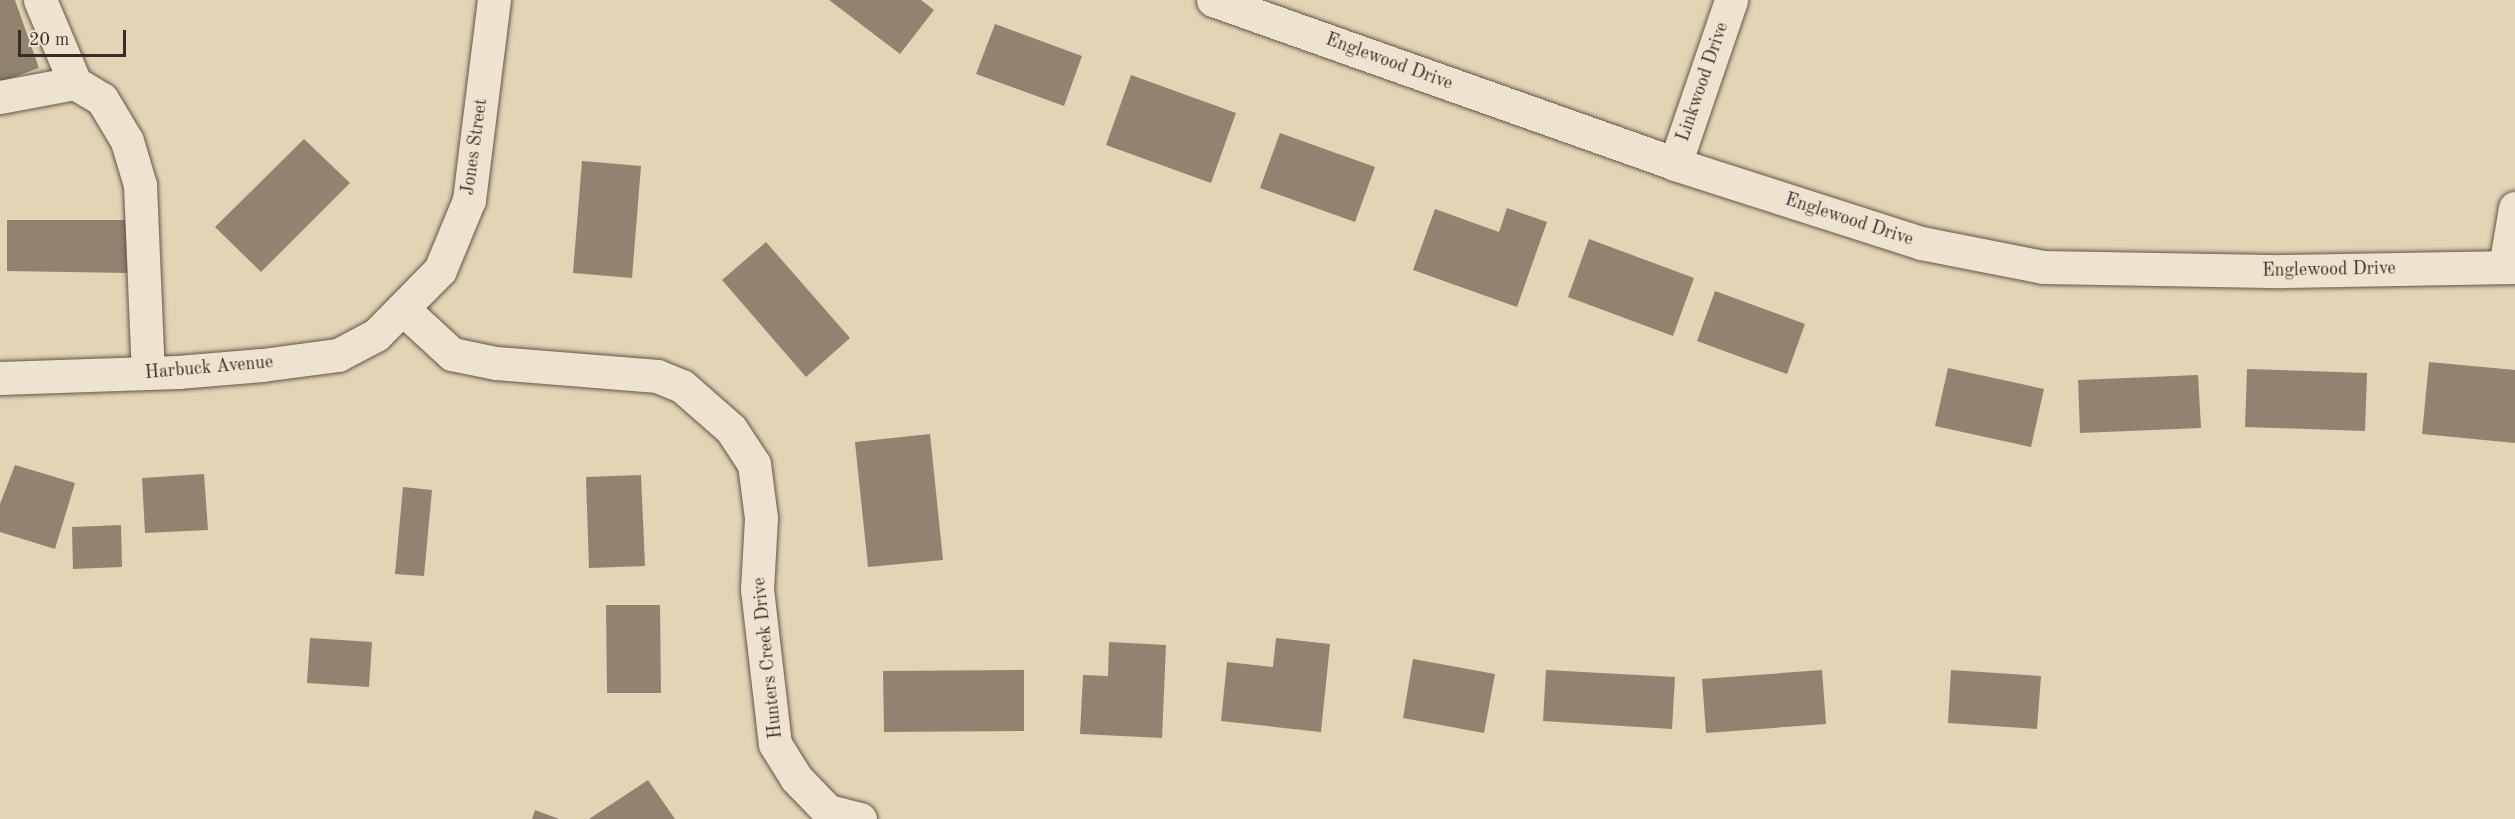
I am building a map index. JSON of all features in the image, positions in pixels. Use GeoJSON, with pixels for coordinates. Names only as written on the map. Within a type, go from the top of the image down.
{"type":"FeatureCollection","features":[{"type":"Feature","properties":{"kind":"street"},"geometry":{"type":"LineString","coordinates":[[40,0],[75,83],[102,99],[127,141],[140,185],[148,374]]}},
{"type":"Feature","properties":{"kind":"street","name":"Jones Street"},"geometry":{"type":"LineString","coordinates":[[403,309],[440,270],[469,200],[494,0]]}},
{"type":"Feature","properties":{"kind":"street","name":"Englewood Drive"},"geometry":{"type":"LineString","coordinates":[[1213,0],[1675,164],[1921,243],[2043,267],[2284,271],[2510,267]]}},
{"type":"Feature","properties":{"kind":"street","name":"Linkwood Drive"},"geometry":{"type":"LineString","coordinates":[[1675,164],[1731,0]]}},
{"type":"Feature","properties":{"kind":"street"},"geometry":{"type":"LineString","coordinates":[[0,97],[75,83]]}},
{"type":"Feature","properties":{"kind":"street"},"geometry":{"type":"LineString","coordinates":[[2510,267],[2515,208]]}},
{"type":"Feature","properties":{"kind":"street","name":"Harbuck Avenue"},"geometry":{"type":"LineString","coordinates":[[0,378],[148,374],[338,355],[376,335],[403,309]]}},
{"type":"Feature","properties":{"kind":"street","name":"Hunters Creek Drive"},"geometry":{"type":"LineString","coordinates":[[403,309],[452,354],[496,363],[657,376],[682,386],[731,429],[754,464],[761,518],[757,589],[775,744],[796,778],[828,811],[860,819]]}},
{"type":"Feature","properties":{"kind":"building"},"geometry":{"type":"Polygon","coordinates":[[[0,0],[15,0],[39,68],[0,82],[0,0]]]}},
{"type":"Feature","properties":{"kind":"building"},"geometry":{"type":"Polygon","coordinates":[[[829,0],[921,0],[934,10],[900,54],[829,0]]]}},
{"type":"Feature","properties":{"kind":"building"},"geometry":{"type":"Polygon","coordinates":[[[995,24],[1082,56],[1064,106],[976,74],[995,24]]]}},
{"type":"Feature","properties":{"kind":"building"},"geometry":{"type":"Polygon","coordinates":[[[1131,75],[1236,113],[1211,183],[1106,145],[1131,75]]]}},
{"type":"Feature","properties":{"kind":"building"},"geometry":{"type":"Polygon","coordinates":[[[1280,133],[1375,167],[1355,222],[1260,188],[1280,133]]]}},
{"type":"Feature","properties":{"kind":"building"},"geometry":{"type":"Polygon","coordinates":[[[304,139],[350,183],[261,272],[215,227],[304,139]]]}},
{"type":"Feature","properties":{"kind":"building"},"geometry":{"type":"Polygon","coordinates":[[[582,161],[641,166],[632,278],[573,273],[582,161]]]}},
{"type":"Feature","properties":{"kind":"building"},"geometry":{"type":"Polygon","coordinates":[[[1507,208],[1547,222],[1517,307],[1413,270],[1435,209],[1499,232],[1507,208]]]}},
{"type":"Feature","properties":{"kind":"building"},"geometry":{"type":"Polygon","coordinates":[[[7,220],[128,220],[128,273],[7,271],[7,220]]]}},
{"type":"Feature","properties":{"kind":"building"},"geometry":{"type":"Polygon","coordinates":[[[1589,239],[1694,278],[1673,336],[1568,297],[1589,239]]]}},
{"type":"Feature","properties":{"kind":"building"},"geometry":{"type":"Polygon","coordinates":[[[766,242],[850,338],[806,377],[722,280],[766,242]]]}},
{"type":"Feature","properties":{"kind":"building"},"geometry":{"type":"Polygon","coordinates":[[[1715,291],[1805,324],[1787,374],[1697,341],[1715,291]]]}},
{"type":"Feature","properties":{"kind":"building"},"geometry":{"type":"Polygon","coordinates":[[[2429,362],[2515,370],[2515,443],[2422,434],[2429,362]]]}},
{"type":"Feature","properties":{"kind":"building"},"geometry":{"type":"Polygon","coordinates":[[[1948,368],[2044,389],[2031,447],[1935,426],[1948,368]]]}},
{"type":"Feature","properties":{"kind":"building"},"geometry":{"type":"Polygon","coordinates":[[[2247,369],[2367,373],[2365,431],[2245,427],[2247,369]]]}},
{"type":"Feature","properties":{"kind":"building"},"geometry":{"type":"Polygon","coordinates":[[[2198,375],[2201,428],[2080,433],[2078,380],[2198,375]]]}},
{"type":"Feature","properties":{"kind":"building"},"geometry":{"type":"Polygon","coordinates":[[[930,434],[943,560],[868,567],[855,442],[930,434]]]}},
{"type":"Feature","properties":{"kind":"building"},"geometry":{"type":"Polygon","coordinates":[[[15,465],[75,483],[55,549],[0,532],[0,504],[15,465]]]}},
{"type":"Feature","properties":{"kind":"building"},"geometry":{"type":"Polygon","coordinates":[[[204,474],[208,530],[145,533],[142,478],[204,474]]]}},
{"type":"Feature","properties":{"kind":"building"},"geometry":{"type":"Polygon","coordinates":[[[641,475],[645,566],[589,568],[586,477],[641,475]]]}},
{"type":"Feature","properties":{"kind":"building"},"geometry":{"type":"Polygon","coordinates":[[[403,487],[432,490],[424,576],[395,574],[403,487]]]}},
{"type":"Feature","properties":{"kind":"building"},"geometry":{"type":"Polygon","coordinates":[[[121,525],[122,567],[73,569],[72,527],[121,525]]]}},
{"type":"Feature","properties":{"kind":"building"},"geometry":{"type":"Polygon","coordinates":[[[606,605],[660,605],[661,693],[607,693],[606,605]]]}},
{"type":"Feature","properties":{"kind":"building"},"geometry":{"type":"Polygon","coordinates":[[[310,638],[372,642],[369,687],[307,683],[310,638]]]}},
{"type":"Feature","properties":{"kind":"building"},"geometry":{"type":"Polygon","coordinates":[[[1276,638],[1330,644],[1321,732],[1221,721],[1227,662],[1273,667],[1276,638]]]}},
{"type":"Feature","properties":{"kind":"building"},"geometry":{"type":"Polygon","coordinates":[[[1109,642],[1166,645],[1162,738],[1080,734],[1083,675],[1108,676],[1109,642]]]}},
{"type":"Feature","properties":{"kind":"building"},"geometry":{"type":"Polygon","coordinates":[[[1413,659],[1495,674],[1484,733],[1403,718],[1413,659]]]}},
{"type":"Feature","properties":{"kind":"building"},"geometry":{"type":"Polygon","coordinates":[[[1024,670],[1024,731],[884,732],[883,671],[1024,670]]]}},
{"type":"Feature","properties":{"kind":"building"},"geometry":{"type":"Polygon","coordinates":[[[1546,670],[1675,677],[1672,729],[1543,721],[1546,670]]]}},
{"type":"Feature","properties":{"kind":"building"},"geometry":{"type":"Polygon","coordinates":[[[1822,670],[1826,724],[1706,733],[1702,679],[1822,670]]]}},
{"type":"Feature","properties":{"kind":"building"},"geometry":{"type":"Polygon","coordinates":[[[1951,670],[2041,676],[2037,729],[1948,723],[1951,670]]]}},
{"type":"Feature","properties":{"kind":"building"},"geometry":{"type":"Polygon","coordinates":[[[648,780],[675,819],[589,819],[648,780]]]}},
{"type":"Feature","properties":{"kind":"building"},"geometry":{"type":"Polygon","coordinates":[[[535,810],[559,819],[532,819],[535,810]]]}}]}
